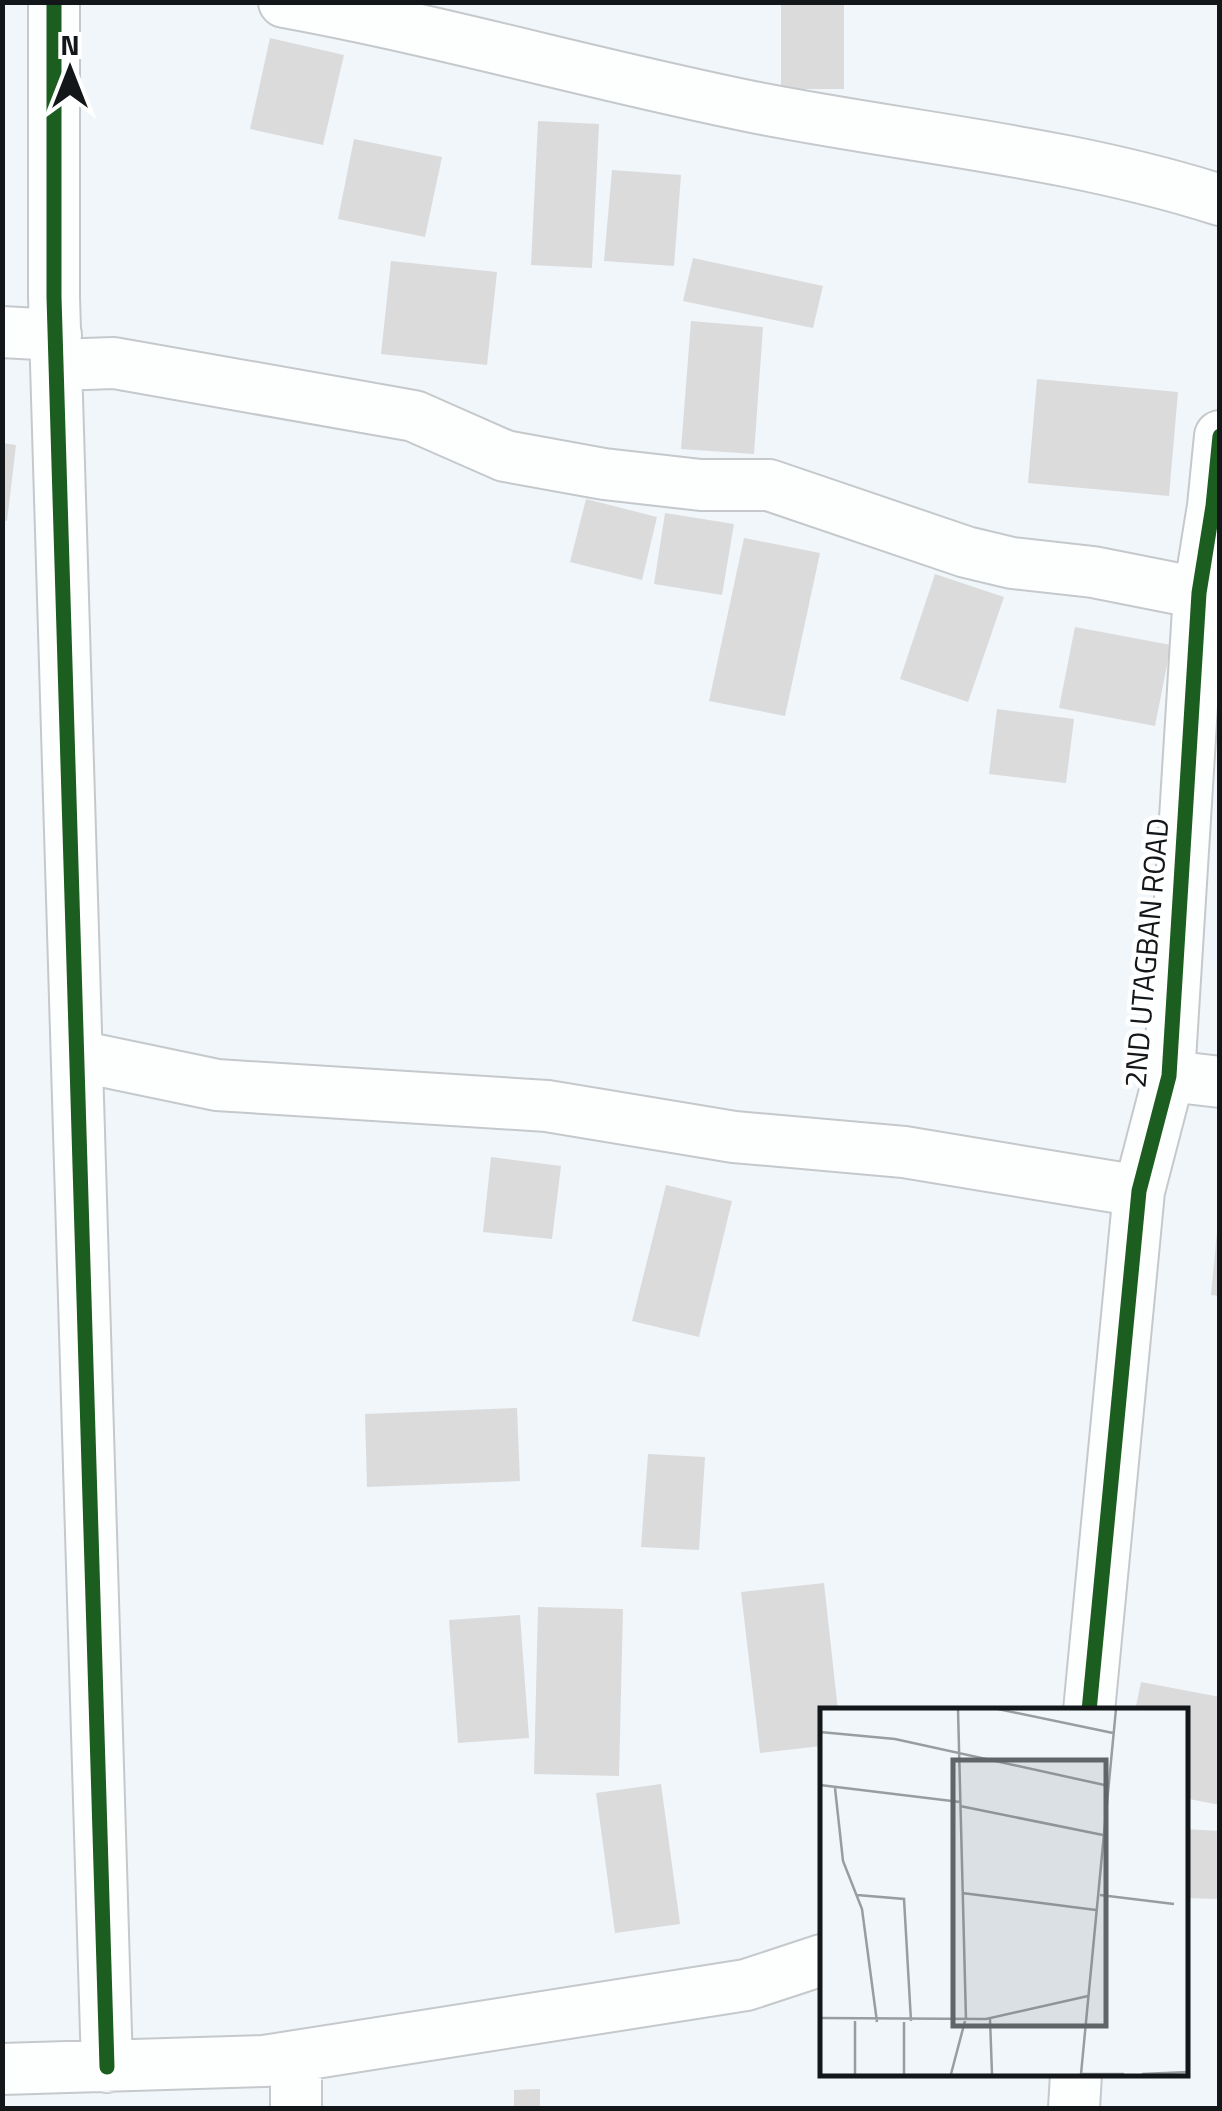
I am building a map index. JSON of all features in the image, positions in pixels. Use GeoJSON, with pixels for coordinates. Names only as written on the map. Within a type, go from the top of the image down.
{"type":"FeatureCollection","features":[{"type":"Feature","properties":{"kind":"street"},"geometry":{"type":"LineString","coordinates":[[54,2],[56,350],[107,2067],[81,2108]]}},
{"type":"Feature","properties":{"kind":"street"},"geometry":{"type":"LineString","coordinates":[[284,2],[740,104],[986,146],[1147,179],[1220,200]]}},
{"type":"Feature","properties":{"kind":"street"},"geometry":{"type":"LineString","coordinates":[[2,332],[114,363],[414,416],[505,456],[701,485],[769,485],[966,552],[1199,593]]}},
{"type":"Feature","properties":{"kind":"street","name":"2ND UTAGBAN ROAD"},"geometry":{"type":"LineString","coordinates":[[1088,1708],[1139,1191],[1169,1076],[1199,593],[1220,436]]}},
{"type":"Feature","properties":{"kind":"street"},"geometry":{"type":"LineString","coordinates":[[78,1056],[217,1085],[547,1106],[734,1137],[904,1152],[1139,1191]]}},
{"type":"Feature","properties":{"kind":"street"},"geometry":{"type":"LineString","coordinates":[[1169,1076],[1220,1082]]}},
{"type":"Feature","properties":{"kind":"street"},"geometry":{"type":"LineString","coordinates":[[2,2069],[264,2061],[746,1985],[820,1961]]}},
{"type":"Feature","properties":{"kind":"street"},"geometry":{"type":"LineString","coordinates":[[296,2056],[296,2108]]}},
{"type":"Feature","properties":{"kind":"street"},"geometry":{"type":"LineString","coordinates":[[1074,2108],[1076,2076]]}},
{"type":"Feature","properties":{"kind":"building"},"geometry":{"type":"Polygon","coordinates":[[[781,2],[844,2],[844,89],[781,89],[781,2]]]}},
{"type":"Feature","properties":{"kind":"building"},"geometry":{"type":"Polygon","coordinates":[[[270,38],[344,55],[323,145],[250,129],[270,38]]]}},
{"type":"Feature","properties":{"kind":"building"},"geometry":{"type":"Polygon","coordinates":[[[538,121],[599,124],[592,268],[531,265],[538,121]]]}},
{"type":"Feature","properties":{"kind":"building"},"geometry":{"type":"Polygon","coordinates":[[[354,139],[442,157],[425,237],[338,219],[354,139]]]}},
{"type":"Feature","properties":{"kind":"building"},"geometry":{"type":"Polygon","coordinates":[[[612,170],[681,175],[674,266],[604,261],[612,170]]]}},
{"type":"Feature","properties":{"kind":"building"},"geometry":{"type":"Polygon","coordinates":[[[693,258],[823,286],[813,328],[683,301],[693,258]]]}},
{"type":"Feature","properties":{"kind":"building"},"geometry":{"type":"Polygon","coordinates":[[[391,261],[497,272],[487,365],[381,354],[391,261]]]}},
{"type":"Feature","properties":{"kind":"building"},"geometry":{"type":"Polygon","coordinates":[[[691,321],[763,327],[754,454],[681,449],[691,321]]]}},
{"type":"Feature","properties":{"kind":"building"},"geometry":{"type":"Polygon","coordinates":[[[1037,379],[1178,392],[1169,496],[1028,483],[1037,379]]]}},
{"type":"Feature","properties":{"kind":"building"},"geometry":{"type":"Polygon","coordinates":[[[2,443],[16,445],[7,521],[2,520],[2,443]]]}},
{"type":"Feature","properties":{"kind":"building"},"geometry":{"type":"Polygon","coordinates":[[[586,499],[657,517],[642,580],[570,562],[586,499]]]}},
{"type":"Feature","properties":{"kind":"building"},"geometry":{"type":"Polygon","coordinates":[[[665,513],[734,524],[722,595],[654,584],[665,513]]]}},
{"type":"Feature","properties":{"kind":"building"},"geometry":{"type":"Polygon","coordinates":[[[744,538],[820,553],[785,716],[709,701],[744,538]]]}},
{"type":"Feature","properties":{"kind":"building"},"geometry":{"type":"Polygon","coordinates":[[[935,574],[1004,597],[968,702],[900,679],[935,574]]]}},
{"type":"Feature","properties":{"kind":"building"},"geometry":{"type":"Polygon","coordinates":[[[1075,627],[1171,645],[1155,726],[1059,708],[1075,627]]]}},
{"type":"Feature","properties":{"kind":"building"},"geometry":{"type":"Polygon","coordinates":[[[997,709],[1074,719],[1066,783],[989,774],[997,709]]]}},
{"type":"Feature","properties":{"kind":"building"},"geometry":{"type":"Polygon","coordinates":[[[491,1157],[561,1166],[552,1239],[483,1232],[491,1157]]]}},
{"type":"Feature","properties":{"kind":"building"},"geometry":{"type":"Polygon","coordinates":[[[666,1185],[732,1201],[699,1337],[632,1321],[666,1185]]]}},
{"type":"Feature","properties":{"kind":"building"},"geometry":{"type":"Polygon","coordinates":[[[1220,1232],[1220,1296],[1211,1295],[1220,1232]]]}},
{"type":"Feature","properties":{"kind":"building"},"geometry":{"type":"Polygon","coordinates":[[[517,1408],[520,1481],[367,1487],[365,1414],[517,1408]]]}},
{"type":"Feature","properties":{"kind":"building"},"geometry":{"type":"Polygon","coordinates":[[[648,1454],[705,1457],[699,1550],[641,1547],[648,1454]]]}},
{"type":"Feature","properties":{"kind":"building"},"geometry":{"type":"Polygon","coordinates":[[[824,1583],[838,1708],[820,1708],[820,1746],[760,1753],[741,1592],[824,1583]]]}},
{"type":"Feature","properties":{"kind":"building"},"geometry":{"type":"Polygon","coordinates":[[[538,1607],[623,1609],[619,1776],[534,1774],[538,1607]]]}},
{"type":"Feature","properties":{"kind":"building"},"geometry":{"type":"Polygon","coordinates":[[[520,1615],[529,1738],[458,1743],[449,1620],[520,1615]]]}},
{"type":"Feature","properties":{"kind":"building"},"geometry":{"type":"Polygon","coordinates":[[[1141,1682],[1220,1697],[1220,1805],[1187,1799],[1187,1708],[1136,1708],[1141,1682]]]}},
{"type":"Feature","properties":{"kind":"building"},"geometry":{"type":"Polygon","coordinates":[[[661,1784],[680,1924],[615,1933],[596,1793],[661,1784]]]}},
{"type":"Feature","properties":{"kind":"building"},"geometry":{"type":"Polygon","coordinates":[[[1187,1829],[1220,1831],[1220,1899],[1187,1898],[1187,1829]]]}},
{"type":"Feature","properties":{"kind":"building"},"geometry":{"type":"Polygon","coordinates":[[[540,2089],[540,2108],[514,2108],[514,2090],[540,2089]]]}},
{"type":"Feature","properties":{"kind":"cycle path"},"geometry":{"type":"LineString","coordinates":[[54,2],[54,297],[107,2067]]}},
{"type":"Feature","properties":{"kind":"cycle path"},"geometry":{"type":"LineString","coordinates":[[1089,1708],[1139,1191],[1169,1076],[1199,593],[1220,436]]}}]}
